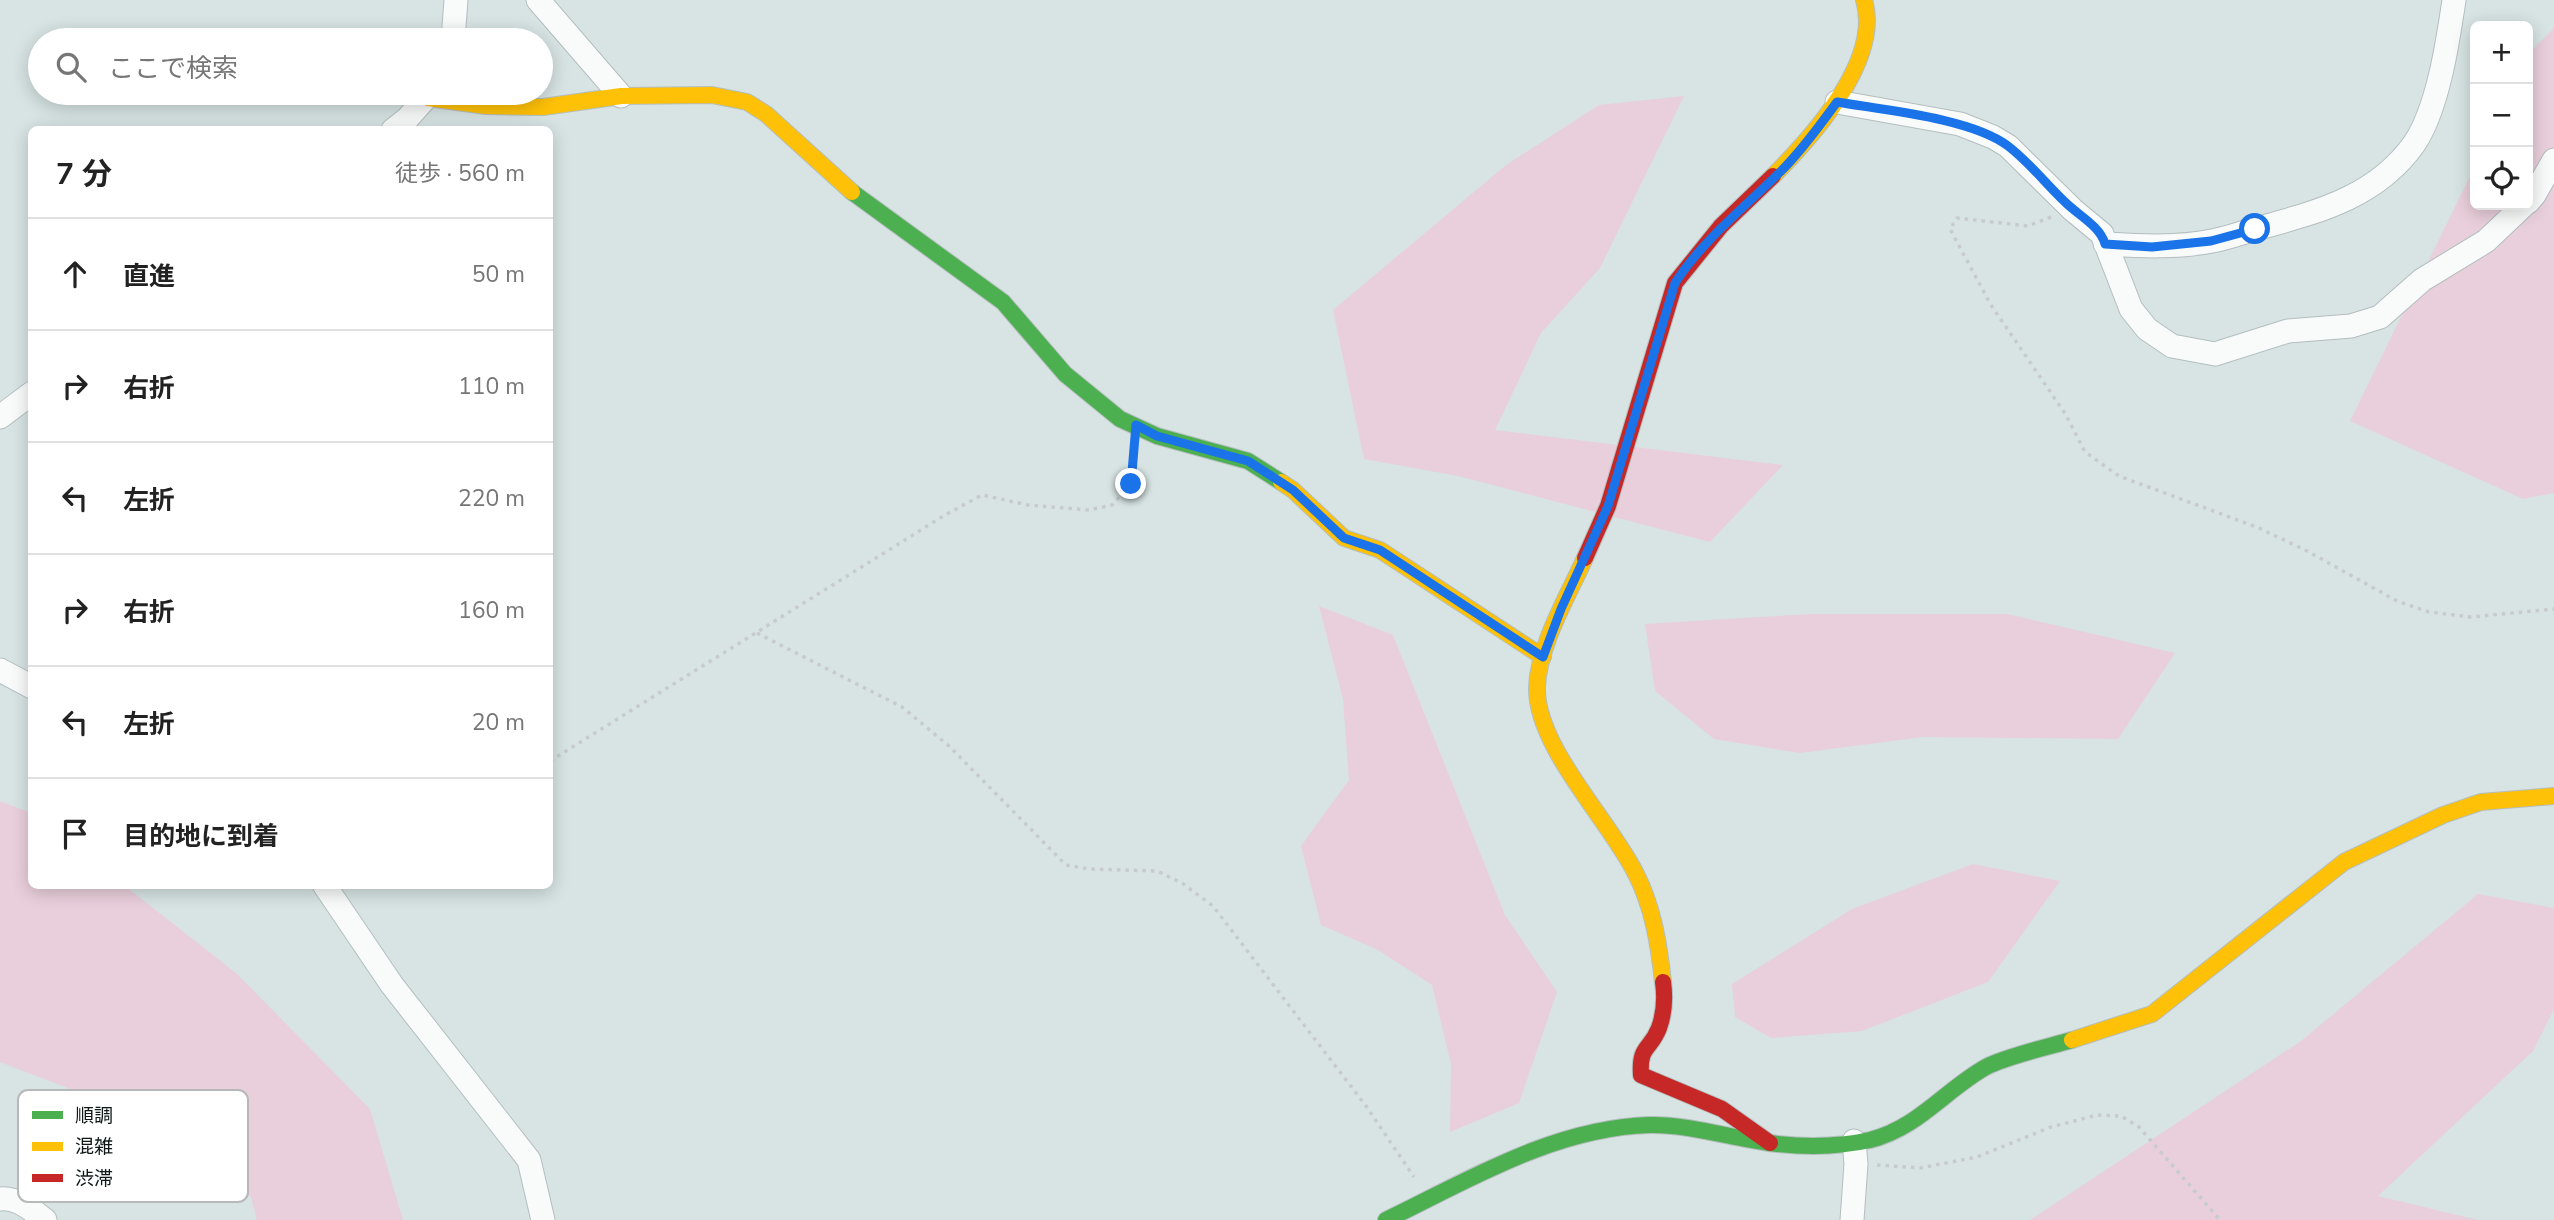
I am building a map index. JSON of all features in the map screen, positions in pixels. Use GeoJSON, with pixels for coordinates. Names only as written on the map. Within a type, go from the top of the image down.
{"type":"FeatureCollection","features":[{"type":"Feature","properties":{"kind":"street"},"geometry":{"type":"LineString","coordinates":[[454,28],[456,0]]}},
{"type":"Feature","properties":{"kind":"street"},"geometry":{"type":"LineString","coordinates":[[538,0],[621,96]]}},
{"type":"Feature","properties":{"kind":"street"},"geometry":{"type":"LineString","coordinates":[[1770,1143],[1722,1109],[1641,1075],[1640,1058],[1658,1028],[1665,995],[1660,951],[1649,906],[1636,873],[1559,755],[1538,706],[1537,685],[1543,657],[1561,609],[1608,506],[1675,283],[1709,240],[1786,165],[1837,102],[1850,81],[1864,44],[1869,11],[1864,0]]}},
{"type":"Feature","properties":{"kind":"street"},"geometry":{"type":"LineString","coordinates":[[2105,244],[2152,247],[2211,241],[2313,213],[2358,194],[2394,168],[2415,142],[2432,104],[2454,0]]}},
{"type":"Feature","properties":{"kind":"street"},"geometry":{"type":"LineString","coordinates":[[480,105],[543,107],[621,96],[712,94],[747,102],[766,114],[856,196],[1003,302],[1065,374],[1120,419],[1157,436],[1248,461],[1293,490],[1344,538],[1380,550],[1543,657]]}},
{"type":"Feature","properties":{"kind":"street"},"geometry":{"type":"LineString","coordinates":[[1837,102],[1960,124],[2008,146],[2073,210],[2102,234],[2131,309],[2147,329],[2172,346],[2215,354],[2288,331],[2351,326],[2380,317],[2422,280],[2486,241],[2519,210]]}},
{"type":"Feature","properties":{"kind":"street"},"geometry":{"type":"LineString","coordinates":[[398,126],[420,105]]}},
{"type":"Feature","properties":{"kind":"street"},"geometry":{"type":"LineString","coordinates":[[2533,196],[2554,160]]}},
{"type":"Feature","properties":{"kind":"street"},"geometry":{"type":"LineString","coordinates":[[0,417],[28,396]]}},
{"type":"Feature","properties":{"kind":"street"},"geometry":{"type":"LineString","coordinates":[[0,670],[28,685]]}},
{"type":"Feature","properties":{"kind":"street"},"geometry":{"type":"LineString","coordinates":[[1386,1220],[1518,1156],[1588,1132],[1650,1125],[1723,1133],[1770,1143],[1831,1145],[1869,1140],[1902,1129],[1987,1067],[2152,1013],[2344,862],[2443,815],[2482,802],[2554,796]]}},
{"type":"Feature","properties":{"kind":"street"},"geometry":{"type":"LineString","coordinates":[[327,889],[391,985],[529,1160],[542,1220]]}},
{"type":"Feature","properties":{"kind":"street"},"geometry":{"type":"LineString","coordinates":[[1852,1220],[1856,1164],[1854,1141]]}},
{"type":"Feature","properties":{"kind":"street"},"geometry":{"type":"LineString","coordinates":[[0,1199],[9,1198],[31,1208],[45,1220]]}},
{"type":"Feature","properties":{"kind":"path"},"geometry":{"type":"LineString","coordinates":[[2073,210],[2028,226],[1958,218],[1950,229],[1991,305],[2066,415],[2085,452],[2119,476],[2259,528],[2397,601],[2429,612],[2471,617],[2554,609]]}},
{"type":"Feature","properties":{"kind":"path"},"geometry":{"type":"LineString","coordinates":[[553,759],[945,515],[982,495],[1028,505],[1089,510],[1112,505],[1131,484],[1136,425]]}},
{"type":"Feature","properties":{"kind":"path"},"geometry":{"type":"LineString","coordinates":[[757,633],[902,706],[949,746],[1066,865],[1089,869],[1157,872],[1182,883],[1213,906],[1366,1106],[1429,1199]]}},
{"type":"Feature","properties":{"kind":"path"},"geometry":{"type":"LineString","coordinates":[[1856,1164],[1920,1168],[1977,1157],[2051,1127],[2097,1115],[2121,1116],[2139,1127],[2220,1220]]}},
{"type":"Feature","properties":{"kind":"shaded area"},"geometry":{"type":"Polygon","coordinates":[[[2554,28],[2554,493],[2523,499],[2350,421],[2470,176],[2470,210],[2533,210],[2533,49],[2554,28]]]}},
{"type":"Feature","properties":{"kind":"shaded area"},"geometry":{"type":"Polygon","coordinates":[[[1684,96],[1600,268],[1541,333],[1495,430],[1783,465],[1710,542],[1458,476],[1364,459],[1333,310],[1506,165],[1599,105],[1684,96]]]}},
{"type":"Feature","properties":{"kind":"shaded area"},"geometry":{"type":"Polygon","coordinates":[[[1319,606],[1393,635],[1505,915],[1557,992],[1519,1103],[1450,1132],[1451,1064],[1432,985],[1378,950],[1321,925],[1301,846],[1349,780],[1343,699],[1319,606]]]}},
{"type":"Feature","properties":{"kind":"shaded area"},"geometry":{"type":"Polygon","coordinates":[[[1811,614],[2007,614],[2175,653],[2118,739],[1923,737],[1800,753],[1714,739],[1655,691],[1645,624],[1811,614]]]}},
{"type":"Feature","properties":{"kind":"shaded area"},"geometry":{"type":"Polygon","coordinates":[[[0,801],[28,812],[28,889],[129,889],[236,973],[370,1109],[403,1220],[257,1220],[251,1197],[248,1195],[248,1090],[73,1090],[0,1062],[0,801]]]}},
{"type":"Feature","properties":{"kind":"shaded area"},"geometry":{"type":"Polygon","coordinates":[[[1973,864],[2060,881],[1988,982],[1862,1031],[1771,1038],[1735,1017],[1732,984],[1852,909],[1973,864]]]}},
{"type":"Feature","properties":{"kind":"shaded area"},"geometry":{"type":"Polygon","coordinates":[[[2478,894],[2554,908],[2554,1009],[2533,1051],[2378,1196],[2478,1220],[2030,1220],[2301,1041],[2478,894]]]}},
{"type":"Feature","properties":{"kind":"traffic: fast"},"geometry":{"type":"LineString","coordinates":[[852,192],[1003,302],[1065,374],[1120,419],[1157,436],[1248,461],[1281,482]]}},
{"type":"Feature","properties":{"kind":"traffic: fast"},"geometry":{"type":"LineString","coordinates":[[1386,1220],[1513,1159],[1580,1135],[1614,1128],[1664,1125],[1754,1141],[1794,1145],[1833,1145],[1870,1140],[1903,1127],[1986,1067],[2016,1055],[2072,1040]]}},
{"type":"Feature","properties":{"kind":"traffic: slow"},"geometry":{"type":"LineString","coordinates":[[1773,176],[1824,119],[1853,72],[1863,47],[1867,23],[1864,0]]}},
{"type":"Feature","properties":{"kind":"traffic: slow"},"geometry":{"type":"LineString","coordinates":[[479,105],[543,107],[621,96],[712,95],[747,102],[766,114],[852,192]]}},
{"type":"Feature","properties":{"kind":"traffic: slow"},"geometry":{"type":"LineString","coordinates":[[1281,482],[1344,538],[1380,550],[1543,657]]}},
{"type":"Feature","properties":{"kind":"traffic: slow"},"geometry":{"type":"LineString","coordinates":[[1585,558],[1548,638],[1537,688],[1540,711],[1561,759],[1624,853],[1642,887],[1654,926],[1663,982]]}},
{"type":"Feature","properties":{"kind":"traffic: slow"},"geometry":{"type":"LineString","coordinates":[[2072,1040],[2152,1014],[2344,862],[2443,815],[2481,802],[2554,796]]}},
{"type":"Feature","properties":{"kind":"traffic: jam"},"geometry":{"type":"LineString","coordinates":[[1585,558],[1608,506],[1675,283],[1721,226],[1773,176]]}},
{"type":"Feature","properties":{"kind":"traffic: jam"},"geometry":{"type":"LineString","coordinates":[[1663,982],[1664,1005],[1661,1023],[1643,1053],[1641,1075],[1722,1109],[1770,1143]]}},
{"type":"Feature","properties":{"kind":"route"},"geometry":{"type":"LineString","coordinates":[[1131,484],[1136,425],[1157,436],[1248,461],[1293,490],[1344,538],[1380,550],[1543,657],[1561,609],[1608,506],[1675,283],[1709,240],[1786,165],[1837,102],[1960,124],[1993,137],[2008,146],[2073,210],[2102,234],[2105,244],[2152,247],[2211,241],[2255,229]]}}]}
